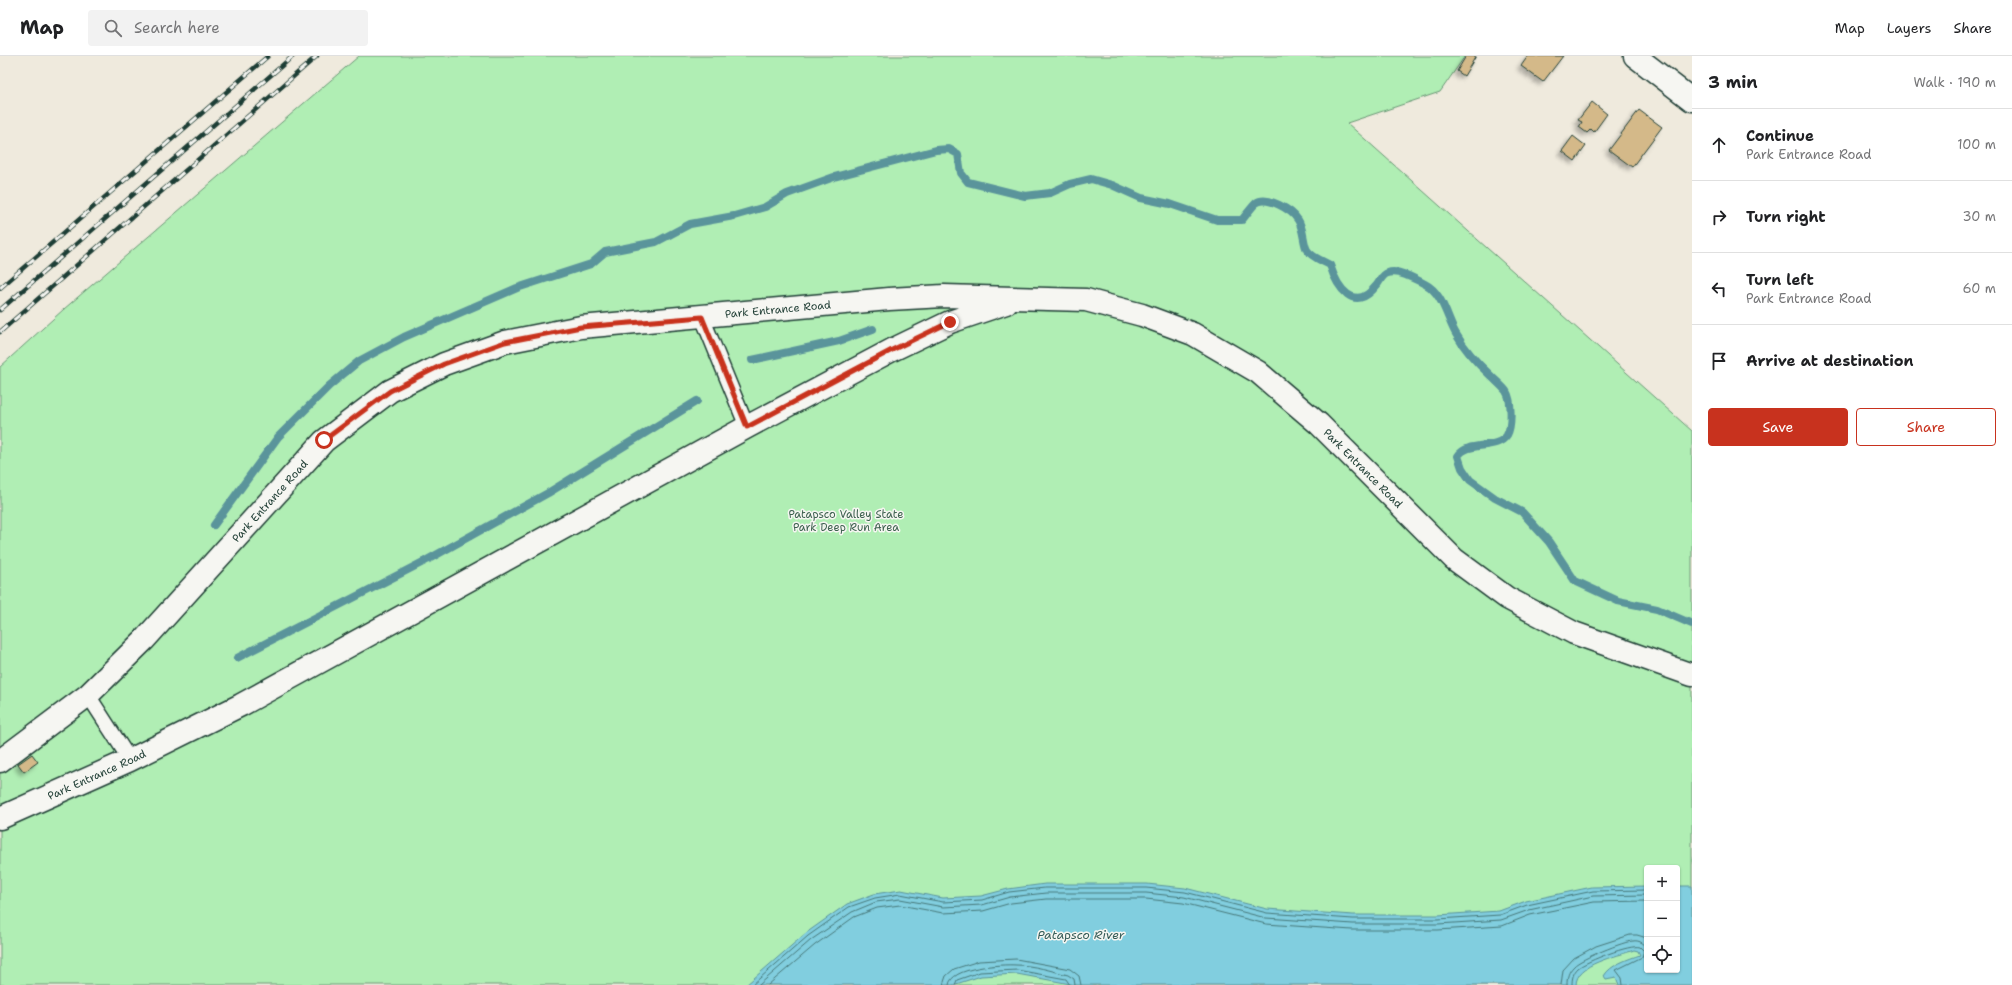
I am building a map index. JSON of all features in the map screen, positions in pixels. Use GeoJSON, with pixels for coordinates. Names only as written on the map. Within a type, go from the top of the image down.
{"type":"FeatureCollection","features":[{"type":"Feature","properties":{"kind":"street"},"geometry":{"type":"LineString","coordinates":[[1635,56],[1692,100]]}},
{"type":"Feature","properties":{"kind":"street","name":"Park Entrance Road"},"geometry":{"type":"LineString","coordinates":[[0,761],[88,695],[144,640],[324,440],[390,391],[444,364],[505,342],[581,327],[889,299],[944,296],[1086,300],[1142,315],[1193,334],[1258,372],[1269,381],[1319,424],[1454,559],[1507,598],[1574,633],[1692,675]]}},
{"type":"Feature","properties":{"kind":"street","name":"Park Entrance Road"},"geometry":{"type":"LineString","coordinates":[[0,818],[130,760],[241,705],[747,427],[892,350],[950,322],[1021,297]]}},
{"type":"Feature","properties":{"kind":"lane"},"geometry":{"type":"LineString","coordinates":[[702,317],[747,427]]}},
{"type":"Feature","properties":{"kind":"lane"},"geometry":{"type":"LineString","coordinates":[[88,695],[130,760]]}},
{"type":"Feature","properties":{"kind":"green space","name":"Patapsco Valley State Park Deep Run Area"},"geometry":{"type":"Polygon","coordinates":[[[359,56],[1465,56],[1440,92],[1347,123],[1692,431],[1692,985],[0,985],[0,367],[64,309],[359,56]]]}},
{"type":"Feature","properties":{"kind":"water","name":"Patapsco River"},"geometry":{"type":"Polygon","coordinates":[[[1045,884],[1147,884],[1185,888],[1267,909],[1353,915],[1438,915],[1499,911],[1526,901],[1592,887],[1644,886],[1644,973],[1680,973],[1680,886],[1692,886],[1692,985],[1619,985],[1616,977],[1606,979],[1604,976],[1610,969],[1630,958],[1640,955],[1638,951],[1634,950],[1608,958],[1590,966],[1578,977],[1576,985],[1076,985],[1017,974],[981,976],[953,985],[746,985],[806,933],[847,904],[874,894],[901,890],[943,898],[981,896],[1008,889],[1045,884]]]}},
{"type":"Feature","properties":{"kind":"building"},"geometry":{"type":"Polygon","coordinates":[[[1466,56],[1476,56],[1464,76],[1457,71],[1466,56]]]}},
{"type":"Feature","properties":{"kind":"building"},"geometry":{"type":"Polygon","coordinates":[[[1528,56],[1563,56],[1543,82],[1521,66],[1528,56]]]}},
{"type":"Feature","properties":{"kind":"building"},"geometry":{"type":"Polygon","coordinates":[[[1592,102],[1607,114],[1594,132],[1591,129],[1587,133],[1579,127],[1582,122],[1578,120],[1592,102]]]}},
{"type":"Feature","properties":{"kind":"building"},"geometry":{"type":"Polygon","coordinates":[[[1639,110],[1662,127],[1632,167],[1609,150],[1639,110]]]}},
{"type":"Feature","properties":{"kind":"building"},"geometry":{"type":"Polygon","coordinates":[[[1573,136],[1586,146],[1575,161],[1562,151],[1573,136]]]}},
{"type":"Feature","properties":{"kind":"building"},"geometry":{"type":"Polygon","coordinates":[[[32,754],[38,762],[24,772],[18,764],[32,754]]]}},
{"type":"Feature","properties":{"kind":"waterway"},"geometry":{"type":"LineString","coordinates":[[214,525],[278,437],[329,386],[359,361],[404,337],[517,288],[591,264],[605,252],[656,242],[690,224],[734,216],[765,207],[787,194],[834,177],[936,150],[949,149],[958,154],[961,173],[968,182],[1025,196],[1050,193],[1070,184],[1091,179],[1112,185],[1141,198],[1170,204],[1217,220],[1242,220],[1256,203],[1261,201],[1273,202],[1285,208],[1295,216],[1300,224],[1307,250],[1314,257],[1330,265],[1337,282],[1347,294],[1361,298],[1368,294],[1384,275],[1392,272],[1406,275],[1425,284],[1431,288],[1440,300],[1463,346],[1501,385],[1508,395],[1510,407],[1510,426],[1507,435],[1497,443],[1468,448],[1458,456],[1462,468],[1470,480],[1495,498],[1522,512],[1549,542],[1575,581],[1618,601],[1657,609],[1692,624]]}},
{"type":"Feature","properties":{"kind":"waterway"},"geometry":{"type":"LineString","coordinates":[[752,360],[839,341],[873,329]]}},
{"type":"Feature","properties":{"kind":"waterway"},"geometry":{"type":"LineString","coordinates":[[237,658],[427,560],[548,493],[697,401]]}},
{"type":"Feature","properties":{"kind":"railway"},"geometry":{"type":"LineString","coordinates":[[0,288],[268,56]]}},
{"type":"Feature","properties":{"kind":"railway"},"geometry":{"type":"LineString","coordinates":[[0,310],[293,56]]}},
{"type":"Feature","properties":{"kind":"railway"},"geometry":{"type":"LineString","coordinates":[[0,332],[317,56]]}},
{"type":"Feature","properties":{"kind":"route"},"geometry":{"type":"LineString","coordinates":[[324,440],[390,391],[444,364],[505,342],[581,327],[702,317],[747,427],[892,350],[950,322]]}}]}
